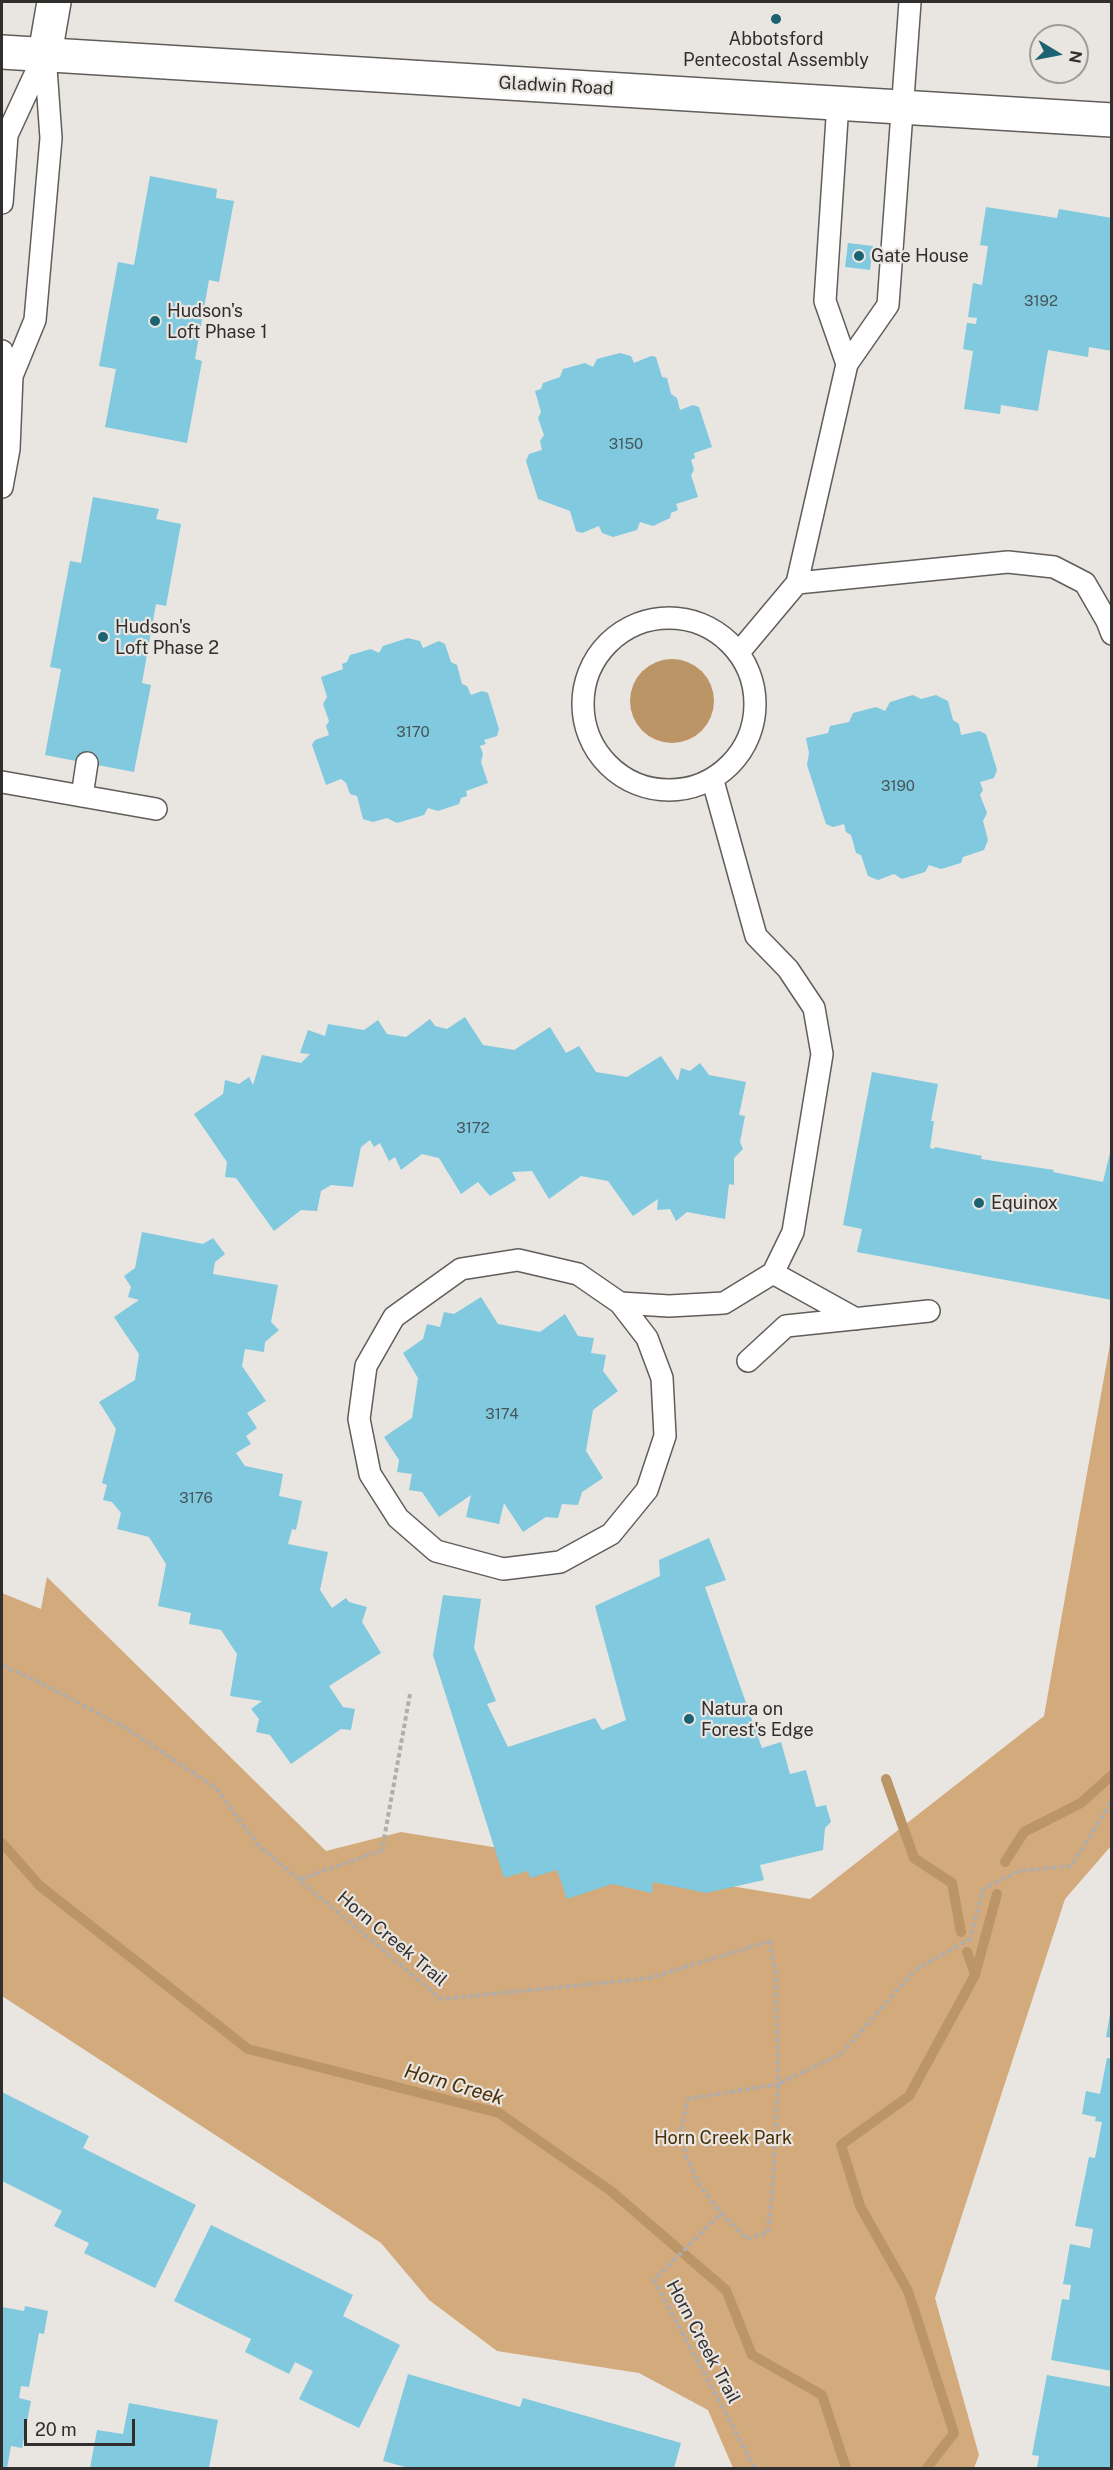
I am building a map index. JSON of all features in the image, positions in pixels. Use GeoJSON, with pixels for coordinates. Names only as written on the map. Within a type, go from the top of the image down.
{"type":"FeatureCollection","features":[{"type":"Feature","properties":{"kind":"main road"},"geometry":{"type":"LineString","coordinates":[[45,54],[54,2]]}},
{"type":"Feature","properties":{"kind":"main road","name":"Gladwin Road"},"geometry":{"type":"LineString","coordinates":[[2,52],[1112,120]]}},
{"type":"Feature","properties":{"kind":"lane"},"geometry":{"type":"LineString","coordinates":[[740,651],[797,583],[847,364],[888,305],[910,2]]}},
{"type":"Feature","properties":{"kind":"lane"},"geometry":{"type":"LineString","coordinates":[[2,203],[8,135],[45,54]]}},
{"type":"Feature","properties":{"kind":"lane"},"geometry":{"type":"LineString","coordinates":[[2,488],[9,449],[12,376],[35,320],[51,138],[45,54]]}},
{"type":"Feature","properties":{"kind":"lane"},"geometry":{"type":"LineString","coordinates":[[838,103],[825,301],[847,364]]}},
{"type":"Feature","properties":{"kind":"lane"},"geometry":{"type":"LineString","coordinates":[[2,351],[12,376]]}},
{"type":"Feature","properties":{"kind":"lane"},"geometry":{"type":"LineString","coordinates":[[797,583],[1008,562],[1054,567],[1085,583],[1112,634]]}},
{"type":"Feature","properties":{"kind":"lane"},"geometry":{"type":"LineString","coordinates":[[670,616],[707,624],[740,651],[757,695],[747,745],[713,781],[669,792],[635,786],[603,763],[583,725],[585,679],[604,644],[634,623],[670,616]]}},
{"type":"Feature","properties":{"kind":"lane"},"geometry":{"type":"LineString","coordinates":[[82,796],[87,763]]}},
{"type":"Feature","properties":{"kind":"lane"},"geometry":{"type":"LineString","coordinates":[[620,1303],[647,1338],[662,1378],[665,1436],[647,1490],[610,1534],[560,1562],[503,1569],[436,1551],[398,1518],[370,1474],[359,1419],[366,1366],[393,1317],[461,1269],[518,1260],[578,1274],[620,1303],[669,1306],[724,1303],[773,1274],[793,1232],[822,1054],[814,1008],[788,969],[756,936],[713,781]]}},
{"type":"Feature","properties":{"kind":"lane"},"geometry":{"type":"LineString","coordinates":[[2,782],[156,809]]}},
{"type":"Feature","properties":{"kind":"lane"},"geometry":{"type":"LineString","coordinates":[[773,1274],[856,1318]]}},
{"type":"Feature","properties":{"kind":"lane"},"geometry":{"type":"LineString","coordinates":[[748,1361],[786,1326],[930,1311]]}},
{"type":"Feature","properties":{"kind":"path","name":"Horn Creek Trail"},"geometry":{"type":"LineString","coordinates":[[2,1665],[51,1688],[129,1730],[216,1788],[258,1845],[441,2000],[649,1978],[770,1941],[776,1977],[778,2084],[772,2196],[768,2232],[747,2239],[721,2213],[700,2186],[686,2156],[681,2130],[688,2099],[778,2084],[841,2054],[916,1969],[970,1939],[983,1889],[1019,1871],[1071,1866],[1112,1801]]}},
{"type":"Feature","properties":{"kind":"path"},"geometry":{"type":"LineString","coordinates":[[300,1880],[382,1850],[410,1694]]}},
{"type":"Feature","properties":{"kind":"path","name":"Horn Creek Trail"},"geometry":{"type":"LineString","coordinates":[[721,2213],[654,2280],[755,2469]]}},
{"type":"Feature","properties":{"kind":"green space","name":"Horn Creek Park"},"geometry":{"type":"Polygon","coordinates":[[[1111,1338],[1111,1846],[1065,1899],[935,2298],[979,2455],[974,2468],[733,2468],[708,2410],[639,2373],[497,2351],[429,2300],[381,2243],[2,1996],[2,1593],[41,1609],[47,1577],[326,1851],[401,1832],[810,1899],[1044,1716],[1111,1338]]]}},
{"type":"Feature","properties":{"kind":"shaded area"},"geometry":{"type":"Polygon","coordinates":[[[672,659],[688,662],[702,671],[711,685],[714,701],[711,717],[702,731],[688,740],[672,743],[656,740],[642,731],[633,717],[630,701],[633,685],[642,671],[656,662],[672,659]]]}},
{"type":"Feature","properties":{"kind":"building","name":"Hudson's Loft Phase 1"},"geometry":{"type":"Polygon","coordinates":[[[150,176],[217,189],[216,198],[234,201],[219,282],[209,280],[195,359],[202,361],[187,443],[105,427],[116,369],[99,366],[118,262],[134,265],[150,176]]]}},
{"type":"Feature","properties":{"kind":"building"},"geometry":{"type":"Polygon","coordinates":[[[986,207],[1057,218],[1059,209],[1112,218],[1112,351],[1089,347],[1088,357],[1048,350],[1038,411],[1001,405],[1000,414],[964,409],[973,351],[963,349],[967,323],[976,324],[977,318],[968,317],[973,283],[982,285],[988,246],[980,245],[986,207]]]}},
{"type":"Feature","properties":{"kind":"building","name":"Gate House"},"geometry":{"type":"Polygon","coordinates":[[[848,243],[873,246],[870,270],[845,267],[848,243]]]}},
{"type":"Feature","properties":{"kind":"building"},"geometry":{"type":"Polygon","coordinates":[[[620,353],[631,356],[634,363],[651,356],[656,357],[662,377],[667,378],[671,394],[677,398],[680,410],[693,405],[699,407],[712,447],[694,453],[695,458],[691,460],[694,470],[691,475],[698,497],[676,504],[678,510],[671,513],[670,518],[653,526],[640,522],[637,530],[613,537],[602,533],[599,526],[582,533],[576,531],[570,511],[538,499],[526,461],[529,454],[542,450],[540,441],[544,435],[538,418],[541,412],[535,391],[541,389],[543,383],[560,377],[563,369],[585,363],[593,367],[597,359],[620,353]]]}},
{"type":"Feature","properties":{"kind":"building","name":"Hudson's Loft Phase 2"},"geometry":{"type":"Polygon","coordinates":[[[93,497],[159,509],[156,519],[181,524],[166,606],[156,604],[142,683],[151,685],[134,772],[45,755],[61,669],[50,667],[70,561],[81,563],[93,497]]]}},
{"type":"Feature","properties":{"kind":"building"},"geometry":{"type":"Polygon","coordinates":[[[408,638],[420,641],[423,648],[439,641],[445,644],[451,662],[457,665],[462,684],[467,686],[471,695],[482,691],[488,693],[499,729],[497,736],[484,740],[486,744],[480,746],[483,754],[481,762],[488,783],[466,791],[467,796],[461,798],[459,804],[438,811],[428,808],[424,815],[397,823],[387,818],[373,822],[363,819],[357,796],[350,794],[346,783],[341,779],[326,785],[312,745],[315,740],[329,735],[326,726],[329,721],[323,704],[327,697],[321,677],[343,669],[342,664],[347,662],[350,655],[371,649],[379,653],[383,646],[408,638]]]}},
{"type":"Feature","properties":{"kind":"building"},"geometry":{"type":"Polygon","coordinates":[[[913,695],[921,699],[936,695],[948,701],[953,720],[959,724],[961,735],[979,731],[986,734],[997,770],[994,778],[980,782],[983,790],[980,795],[987,813],[983,821],[988,840],[984,850],[963,857],[961,863],[941,869],[929,865],[925,872],[902,879],[894,874],[878,880],[868,876],[861,855],[856,853],[851,835],[846,832],[844,824],[833,827],[826,824],[807,765],[809,753],[806,738],[828,733],[830,726],[849,722],[853,713],[876,707],[885,711],[890,702],[913,695]]]}},
{"type":"Feature","properties":{"kind":"building"},"geometry":{"type":"Polygon","coordinates":[[[465,1017],[483,1045],[514,1050],[550,1027],[566,1053],[579,1046],[596,1072],[627,1077],[661,1056],[678,1081],[681,1068],[690,1071],[700,1063],[709,1075],[746,1082],[739,1115],[745,1116],[740,1142],[743,1149],[734,1158],[734,1185],[729,1184],[725,1219],[687,1212],[676,1221],[670,1209],[657,1210],[658,1199],[633,1216],[608,1181],[581,1176],[549,1199],[532,1171],[512,1172],[516,1180],[490,1196],[478,1182],[461,1194],[439,1158],[422,1154],[401,1170],[395,1157],[389,1161],[380,1143],[374,1147],[370,1140],[361,1147],[353,1187],[331,1185],[321,1191],[317,1211],[301,1210],[274,1231],[236,1178],[225,1177],[227,1162],[194,1114],[223,1094],[225,1080],[239,1084],[249,1077],[253,1085],[262,1055],[301,1063],[310,1054],[300,1053],[308,1030],[325,1036],[328,1024],[364,1030],[378,1020],[387,1034],[406,1037],[430,1019],[435,1026],[447,1029],[465,1017]]]}},
{"type":"Feature","properties":{"kind":"building","name":"Equinox"},"geometry":{"type":"Polygon","coordinates":[[[872,1072],[938,1084],[931,1121],[934,1121],[930,1148],[982,1156],[981,1159],[1054,1170],[1053,1172],[1103,1182],[1112,1144],[1112,1300],[857,1252],[862,1229],[843,1225],[872,1072]]]}},
{"type":"Feature","properties":{"kind":"building"},"geometry":{"type":"Polygon","coordinates":[[[142,1232],[203,1244],[213,1238],[225,1254],[215,1262],[213,1274],[278,1285],[271,1322],[279,1330],[265,1342],[264,1352],[245,1349],[242,1366],[266,1401],[247,1413],[257,1428],[246,1436],[251,1444],[236,1453],[245,1466],[283,1474],[279,1496],[302,1501],[296,1530],[292,1529],[288,1544],[328,1552],[320,1590],[332,1608],[346,1598],[349,1602],[367,1607],[362,1622],[381,1653],[329,1686],[343,1707],[355,1709],[351,1730],[341,1729],[291,1764],[270,1735],[256,1732],[259,1719],[251,1709],[262,1701],[230,1696],[237,1654],[221,1630],[189,1624],[191,1613],[158,1606],[166,1564],[149,1537],[117,1529],[121,1513],[112,1502],[103,1500],[107,1485],[102,1483],[116,1429],[99,1402],[135,1380],[139,1354],[114,1317],[139,1300],[128,1297],[131,1287],[124,1276],[135,1268],[142,1232]]]}},
{"type":"Feature","properties":{"kind":"building"},"geometry":{"type":"Polygon","coordinates":[[[481,1297],[498,1324],[540,1332],[565,1314],[578,1336],[594,1338],[591,1353],[606,1355],[603,1371],[618,1391],[593,1410],[586,1451],[603,1478],[582,1492],[578,1505],[562,1504],[558,1518],[546,1517],[523,1532],[504,1503],[499,1524],[466,1517],[471,1495],[439,1517],[422,1492],[409,1490],[412,1474],[397,1472],[399,1460],[384,1437],[412,1418],[418,1378],[403,1353],[423,1339],[427,1324],[440,1327],[444,1312],[454,1314],[481,1297]]]}},
{"type":"Feature","properties":{"kind":"building","name":"Natura on Forest's Edge"},"geometry":{"type":"Polygon","coordinates":[[[709,1538],[726,1580],[705,1587],[762,1748],[781,1742],[790,1774],[806,1770],[816,1807],[826,1805],[831,1822],[825,1828],[823,1850],[760,1865],[764,1880],[706,1893],[653,1882],[652,1893],[612,1884],[567,1899],[557,1870],[530,1878],[528,1871],[504,1878],[433,1655],[443,1595],[481,1599],[474,1648],[496,1701],[487,1704],[508,1747],[595,1718],[602,1730],[626,1720],[595,1606],[660,1576],[659,1560],[709,1538]]]}},
{"type":"Feature","properties":{"kind":"building"},"geometry":{"type":"Polygon","coordinates":[[[1110,2014],[1112,2014],[1112,2038],[1106,2037],[1110,2014]]]}},
{"type":"Feature","properties":{"kind":"building"},"geometry":{"type":"Polygon","coordinates":[[[1107,2058],[1112,2059],[1112,2371],[1051,2360],[1062,2299],[1069,2300],[1071,2285],[1063,2284],[1070,2244],[1090,2248],[1093,2229],[1075,2226],[1089,2157],[1095,2158],[1102,2122],[1095,2121],[1096,2117],[1082,2114],[1086,2091],[1100,2094],[1107,2058]]]}},
{"type":"Feature","properties":{"kind":"building"},"geometry":{"type":"Polygon","coordinates":[[[2,2092],[89,2136],[83,2148],[196,2205],[155,2288],[84,2253],[89,2243],[54,2226],[62,2211],[2,2181],[2,2092]]]}},
{"type":"Feature","properties":{"kind":"building"},"geometry":{"type":"Polygon","coordinates":[[[211,2225],[353,2295],[343,2316],[400,2345],[359,2428],[299,2399],[313,2371],[295,2362],[289,2374],[245,2352],[251,2339],[174,2301],[211,2225]]]}},
{"type":"Feature","properties":{"kind":"building"},"geometry":{"type":"Polygon","coordinates":[[[25,2306],[48,2311],[44,2334],[39,2333],[29,2387],[21,2386],[19,2398],[31,2401],[22,2448],[11,2446],[7,2468],[2,2468],[2,2307],[24,2311],[25,2306]]]}},
{"type":"Feature","properties":{"kind":"building"},"geometry":{"type":"Polygon","coordinates":[[[408,2374],[520,2407],[523,2398],[681,2443],[674,2468],[409,2468],[383,2461],[408,2374]]]}},
{"type":"Feature","properties":{"kind":"building"},"geometry":{"type":"Polygon","coordinates":[[[1047,2375],[1112,2387],[1112,2468],[1037,2468],[1039,2456],[1032,2455],[1047,2375]]]}},
{"type":"Feature","properties":{"kind":"building"},"geometry":{"type":"Polygon","coordinates":[[[129,2403],[218,2420],[209,2468],[90,2468],[97,2430],[123,2434],[129,2403]]]}},
{"type":"Feature","properties":{"kind":"waterway"},"geometry":{"type":"LineString","coordinates":[[1005,1862],[1024,1832],[1081,1803],[1112,1775]]}},
{"type":"Feature","properties":{"kind":"waterway"},"geometry":{"type":"LineString","coordinates":[[886,1779],[914,1858],[952,1883],[961,1932]]}},
{"type":"Feature","properties":{"kind":"waterway","name":"Horn Creek"},"geometry":{"type":"LineString","coordinates":[[2,1843],[40,1886],[248,2049],[499,2113],[611,2191],[726,2290],[752,2355],[822,2395],[846,2468]]}},
{"type":"Feature","properties":{"kind":"waterway"},"geometry":{"type":"LineString","coordinates":[[927,2468],[954,2433],[908,2291],[860,2206],[841,2145],[909,2096],[975,1975],[997,1894]]}},
{"type":"Feature","properties":{"kind":"waterway"},"geometry":{"type":"LineString","coordinates":[[967,1952],[975,1974]]}},
{"type":"Feature","properties":{"kind":"place","name":"Abbotsford Pentecostal Assembly"},"geometry":{"type":"Point","coordinates":[776,19]}},
{"type":"Feature","properties":{"kind":"place","name":"Gate House"},"geometry":{"type":"Point","coordinates":[859,256]}},
{"type":"Feature","properties":{"kind":"place","name":"Hudson's Loft Phase 1"},"geometry":{"type":"Point","coordinates":[155,321]}},
{"type":"Feature","properties":{"kind":"place","name":"Hudson's Loft Phase 2"},"geometry":{"type":"Point","coordinates":[103,637]}},
{"type":"Feature","properties":{"kind":"place","name":"Equinox"},"geometry":{"type":"Point","coordinates":[979,1203]}},
{"type":"Feature","properties":{"kind":"place","name":"Natura on Forest's Edge"},"geometry":{"type":"Point","coordinates":[689,1719]}}]}
